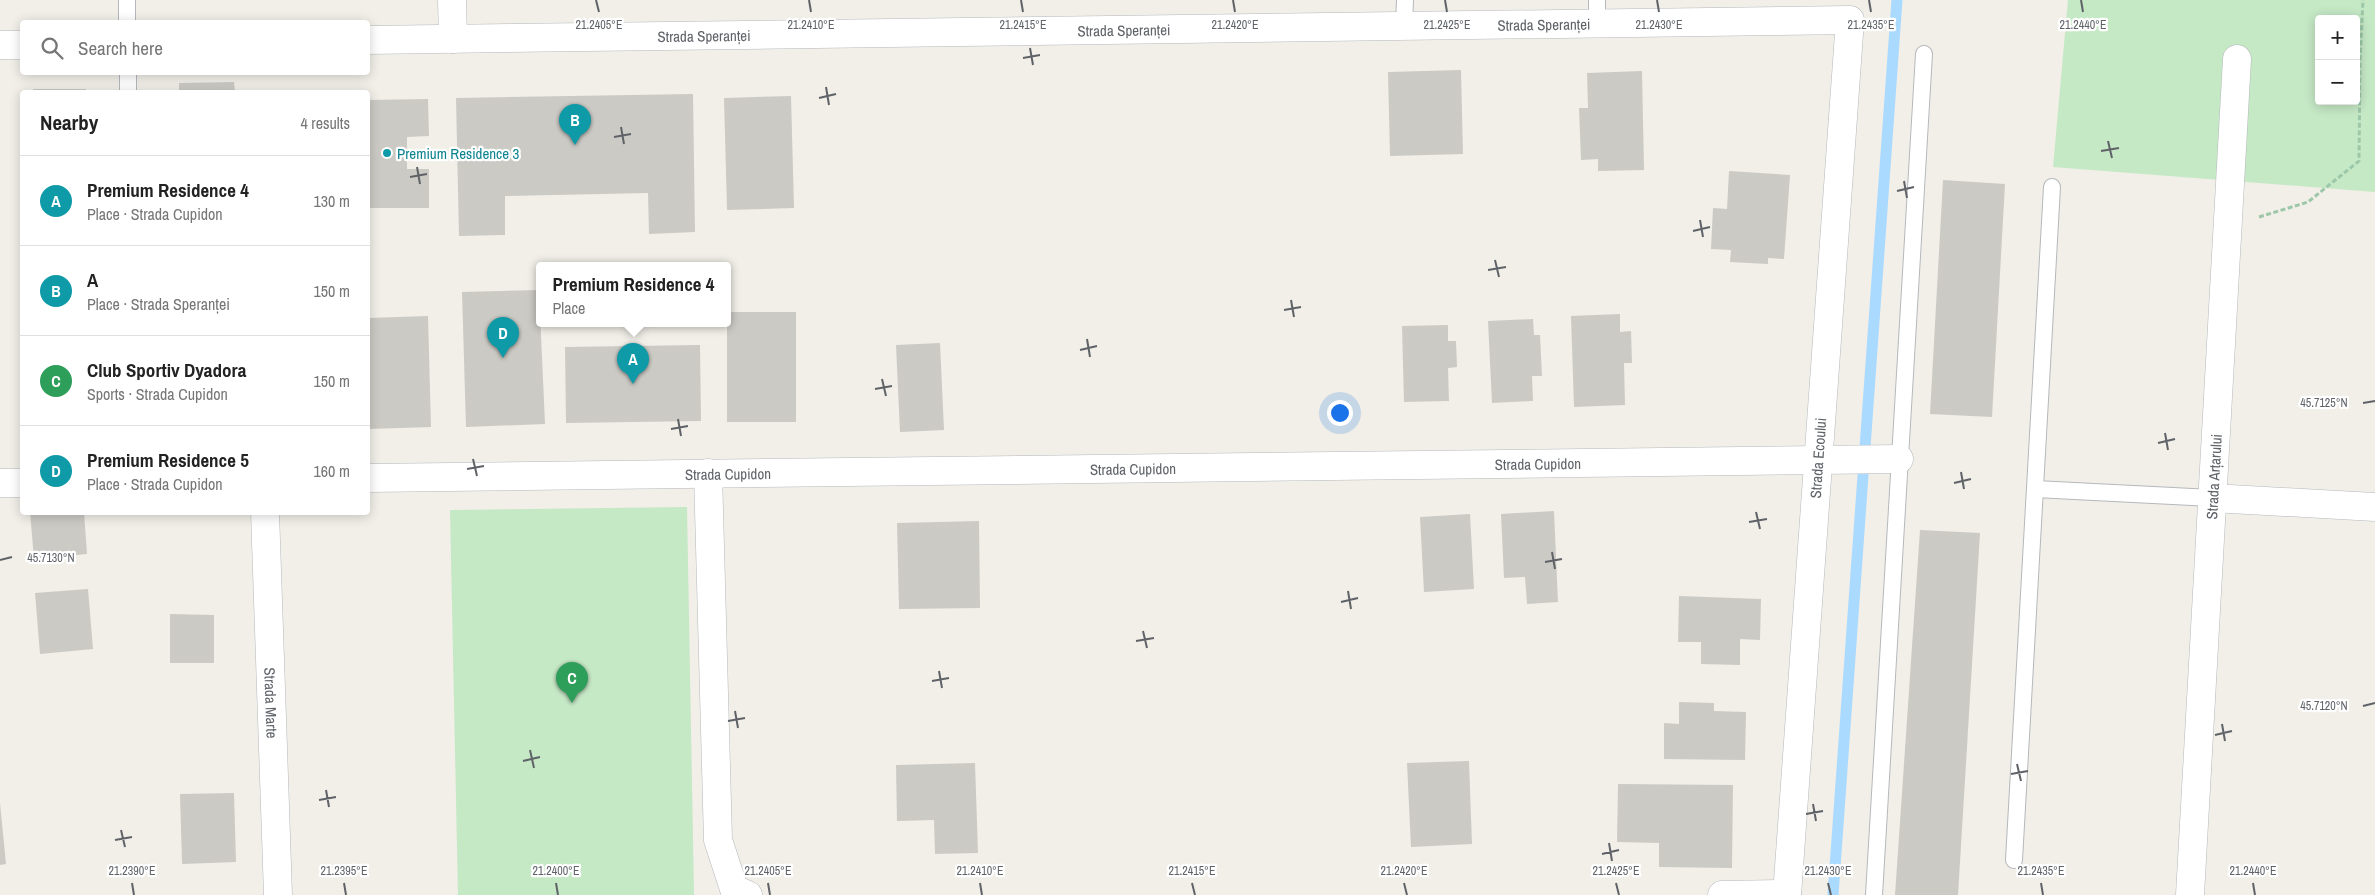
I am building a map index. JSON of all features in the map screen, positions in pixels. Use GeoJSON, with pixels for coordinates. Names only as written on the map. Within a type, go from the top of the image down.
{"type":"FeatureCollection","features":[{"type":"Feature","properties":{"kind":"street"},"geometry":{"type":"LineString","coordinates":[[452,0],[453,39]]}},
{"type":"Feature","properties":{"kind":"street","name":"Strada Speranței"},"geometry":{"type":"LineString","coordinates":[[370,40],[1405,13],[1597,12],[1850,20]]}},
{"type":"Feature","properties":{"kind":"street","name":"Strada Ecoului"},"geometry":{"type":"LineString","coordinates":[[1787,894],[1827,458],[1850,20]]}},
{"type":"Feature","properties":{"kind":"street"},"geometry":{"type":"LineString","coordinates":[[0,45],[20,45]]}},
{"type":"Feature","properties":{"kind":"street","name":"Strada Arțarului"},"geometry":{"type":"LineString","coordinates":[[2190,895],[2237,59]]}},
{"type":"Feature","properties":{"kind":"street","name":"Strada Cupidon"},"geometry":{"type":"LineString","coordinates":[[370,478],[1888,458]]}},
{"type":"Feature","properties":{"kind":"street"},"geometry":{"type":"LineString","coordinates":[[708,473],[718,840],[734,889],[748,895]]}},
{"type":"Feature","properties":{"kind":"street"},"geometry":{"type":"LineString","coordinates":[[0,483],[20,483]]}},
{"type":"Feature","properties":{"kind":"street"},"geometry":{"type":"LineString","coordinates":[[2212,498],[2375,507]]}},
{"type":"Feature","properties":{"kind":"street","name":"Strada Marte"},"geometry":{"type":"LineString","coordinates":[[265,515],[278,895]]}},
{"type":"Feature","properties":{"kind":"street"},"geometry":{"type":"LineString","coordinates":[[1722,895],[1787,894]]}},
{"type":"Feature","properties":{"kind":"lane"},"geometry":{"type":"LineString","coordinates":[[127,0],[127,20]]}},
{"type":"Feature","properties":{"kind":"lane"},"geometry":{"type":"LineString","coordinates":[[1874,895],[1888,458],[1924,54]]}},
{"type":"Feature","properties":{"kind":"lane"},"geometry":{"type":"LineString","coordinates":[[128,75],[128,90]]}},
{"type":"Feature","properties":{"kind":"lane"},"geometry":{"type":"LineString","coordinates":[[2014,860],[2052,187]]}},
{"type":"Feature","properties":{"kind":"lane"},"geometry":{"type":"LineString","coordinates":[[2035,488],[2212,498]]}},
{"type":"Feature","properties":{"kind":"path"},"geometry":{"type":"LineString","coordinates":[[2228,226],[2308,202],[2359,161],[2360,60],[2363,0]]}},
{"type":"Feature","properties":{"kind":"green space"},"geometry":{"type":"Polygon","coordinates":[[[2068,0],[2375,0],[2375,192],[2053,167],[2068,0]]]}},
{"type":"Feature","properties":{"kind":"green space"},"geometry":{"type":"Polygon","coordinates":[[[687,507],[694,895],[458,895],[450,510],[687,507]]]}},
{"type":"Feature","properties":{"kind":"building"},"geometry":{"type":"Polygon","coordinates":[[[1461,70],[1463,154],[1390,156],[1388,72],[1461,70]]]}},
{"type":"Feature","properties":{"kind":"building"},"geometry":{"type":"Polygon","coordinates":[[[1642,71],[1644,170],[1598,171],[1598,159],[1581,160],[1579,108],[1588,108],[1587,73],[1642,71]]]}},
{"type":"Feature","properties":{"kind":"building"},"geometry":{"type":"Polygon","coordinates":[[[234,82],[235,90],[179,90],[179,83],[234,82]]]}},
{"type":"Feature","properties":{"kind":"building"},"geometry":{"type":"Polygon","coordinates":[[[33,89],[86,89],[86,90],[33,89]]]}},
{"type":"Feature","properties":{"kind":"building"},"geometry":{"type":"Polygon","coordinates":[[[693,94],[695,232],[649,234],[648,193],[505,196],[505,235],[459,236],[456,98],[693,94]]]}},
{"type":"Feature","properties":{"kind":"building"},"geometry":{"type":"Polygon","coordinates":[[[791,96],[794,208],[727,210],[724,98],[791,96]]]}},
{"type":"Feature","properties":{"kind":"building","name":"Premium Residence 3"},"geometry":{"type":"Polygon","coordinates":[[[428,99],[429,136],[407,137],[407,169],[429,169],[429,208],[370,208],[370,100],[428,99]]]}},
{"type":"Feature","properties":{"kind":"building"},"geometry":{"type":"Polygon","coordinates":[[[1729,171],[1790,175],[1784,259],[1768,258],[1768,264],[1730,262],[1731,250],[1711,249],[1713,208],[1727,209],[1729,171]]]}},
{"type":"Feature","properties":{"kind":"building"},"geometry":{"type":"Polygon","coordinates":[[[1943,180],[2005,184],[1992,417],[1930,414],[1943,180]]]}},
{"type":"Feature","properties":{"kind":"building"},"geometry":{"type":"Polygon","coordinates":[[[536,290],[536,327],[541,327],[545,424],[466,427],[462,292],[536,290]]]}},
{"type":"Feature","properties":{"kind":"building"},"geometry":{"type":"Polygon","coordinates":[[[731,312],[796,312],[796,422],[727,422],[727,327],[731,327],[731,312]]]}},
{"type":"Feature","properties":{"kind":"building"},"geometry":{"type":"Polygon","coordinates":[[[1620,314],[1620,332],[1631,331],[1632,363],[1624,363],[1625,405],[1574,407],[1571,316],[1620,314]]]}},
{"type":"Feature","properties":{"kind":"building"},"geometry":{"type":"Polygon","coordinates":[[[428,316],[431,427],[370,429],[370,318],[428,316]]]}},
{"type":"Feature","properties":{"kind":"building"},"geometry":{"type":"Polygon","coordinates":[[[1533,319],[1534,335],[1540,335],[1542,376],[1532,376],[1533,401],[1492,403],[1488,321],[1533,319]]]}},
{"type":"Feature","properties":{"kind":"building"},"geometry":{"type":"Polygon","coordinates":[[[1448,325],[1448,341],[1456,341],[1457,367],[1448,368],[1449,401],[1404,402],[1402,326],[1448,325]]]}},
{"type":"Feature","properties":{"kind":"building"},"geometry":{"type":"Polygon","coordinates":[[[940,343],[944,430],[900,432],[896,345],[940,343]]]}},
{"type":"Feature","properties":{"kind":"building"},"geometry":{"type":"Polygon","coordinates":[[[700,345],[701,421],[566,423],[565,347],[700,345]]]}},
{"type":"Feature","properties":{"kind":"building"},"geometry":{"type":"Polygon","coordinates":[[[1554,511],[1558,602],[1527,604],[1525,577],[1504,578],[1501,514],[1554,511]]]}},
{"type":"Feature","properties":{"kind":"building"},"geometry":{"type":"Polygon","coordinates":[[[1470,514],[1474,589],[1424,592],[1420,517],[1470,514]]]}},
{"type":"Feature","properties":{"kind":"building"},"geometry":{"type":"Polygon","coordinates":[[[30,515],[84,515],[87,554],[34,559],[30,515]]]}},
{"type":"Feature","properties":{"kind":"building"},"geometry":{"type":"Polygon","coordinates":[[[979,521],[980,608],[899,609],[897,523],[979,521]]]}},
{"type":"Feature","properties":{"kind":"building"},"geometry":{"type":"Polygon","coordinates":[[[1920,530],[1980,533],[1958,895],[1895,895],[1920,530]]]}},
{"type":"Feature","properties":{"kind":"building"},"geometry":{"type":"Polygon","coordinates":[[[88,589],[93,649],[40,654],[35,593],[88,589]]]}},
{"type":"Feature","properties":{"kind":"building"},"geometry":{"type":"Polygon","coordinates":[[[1679,596],[1761,599],[1760,640],[1740,639],[1740,665],[1701,664],[1701,642],[1678,642],[1679,596]]]}},
{"type":"Feature","properties":{"kind":"building"},"geometry":{"type":"Polygon","coordinates":[[[170,614],[214,615],[214,663],[170,663],[170,614]]]}},
{"type":"Feature","properties":{"kind":"building"},"geometry":{"type":"Polygon","coordinates":[[[1679,702],[1714,703],[1714,711],[1746,712],[1745,760],[1664,759],[1664,723],[1679,724],[1679,702]]]}},
{"type":"Feature","properties":{"kind":"building"},"geometry":{"type":"Polygon","coordinates":[[[1469,761],[1472,844],[1411,847],[1407,763],[1469,761]]]}},
{"type":"Feature","properties":{"kind":"building"},"geometry":{"type":"Polygon","coordinates":[[[975,763],[978,853],[935,854],[934,820],[897,821],[896,765],[975,763]]]}},
{"type":"Feature","properties":{"kind":"building"},"geometry":{"type":"Polygon","coordinates":[[[1618,784],[1733,785],[1732,868],[1659,867],[1659,843],[1617,842],[1618,784]]]}},
{"type":"Feature","properties":{"kind":"building"},"geometry":{"type":"Polygon","coordinates":[[[234,793],[236,862],[182,864],[180,794],[234,793]]]}},
{"type":"Feature","properties":{"kind":"building"},"geometry":{"type":"Polygon","coordinates":[[[0,803],[6,864],[0,865],[0,803]]]}},
{"type":"Feature","properties":{"kind":"waterway"},"geometry":{"type":"LineString","coordinates":[[1833,895],[1897,0]]}},
{"type":"Feature","properties":{"kind":"place","name":"A"},"geometry":{"type":"Point","coordinates":[575,145]}},
{"type":"Feature","properties":{"kind":"place","name":"Premium Residence 3"},"geometry":{"type":"Point","coordinates":[387,153]}},
{"type":"Feature","properties":{"kind":"place","name":"Premium Residence 5"},"geometry":{"type":"Point","coordinates":[503,358]}},
{"type":"Feature","properties":{"kind":"place","name":"Premium Residence 4"},"geometry":{"type":"Point","coordinates":[633,384]}},
{"type":"Feature","properties":{"kind":"place","name":"Club Sportiv Dyadora"},"geometry":{"type":"Point","coordinates":[572,703]}}]}
